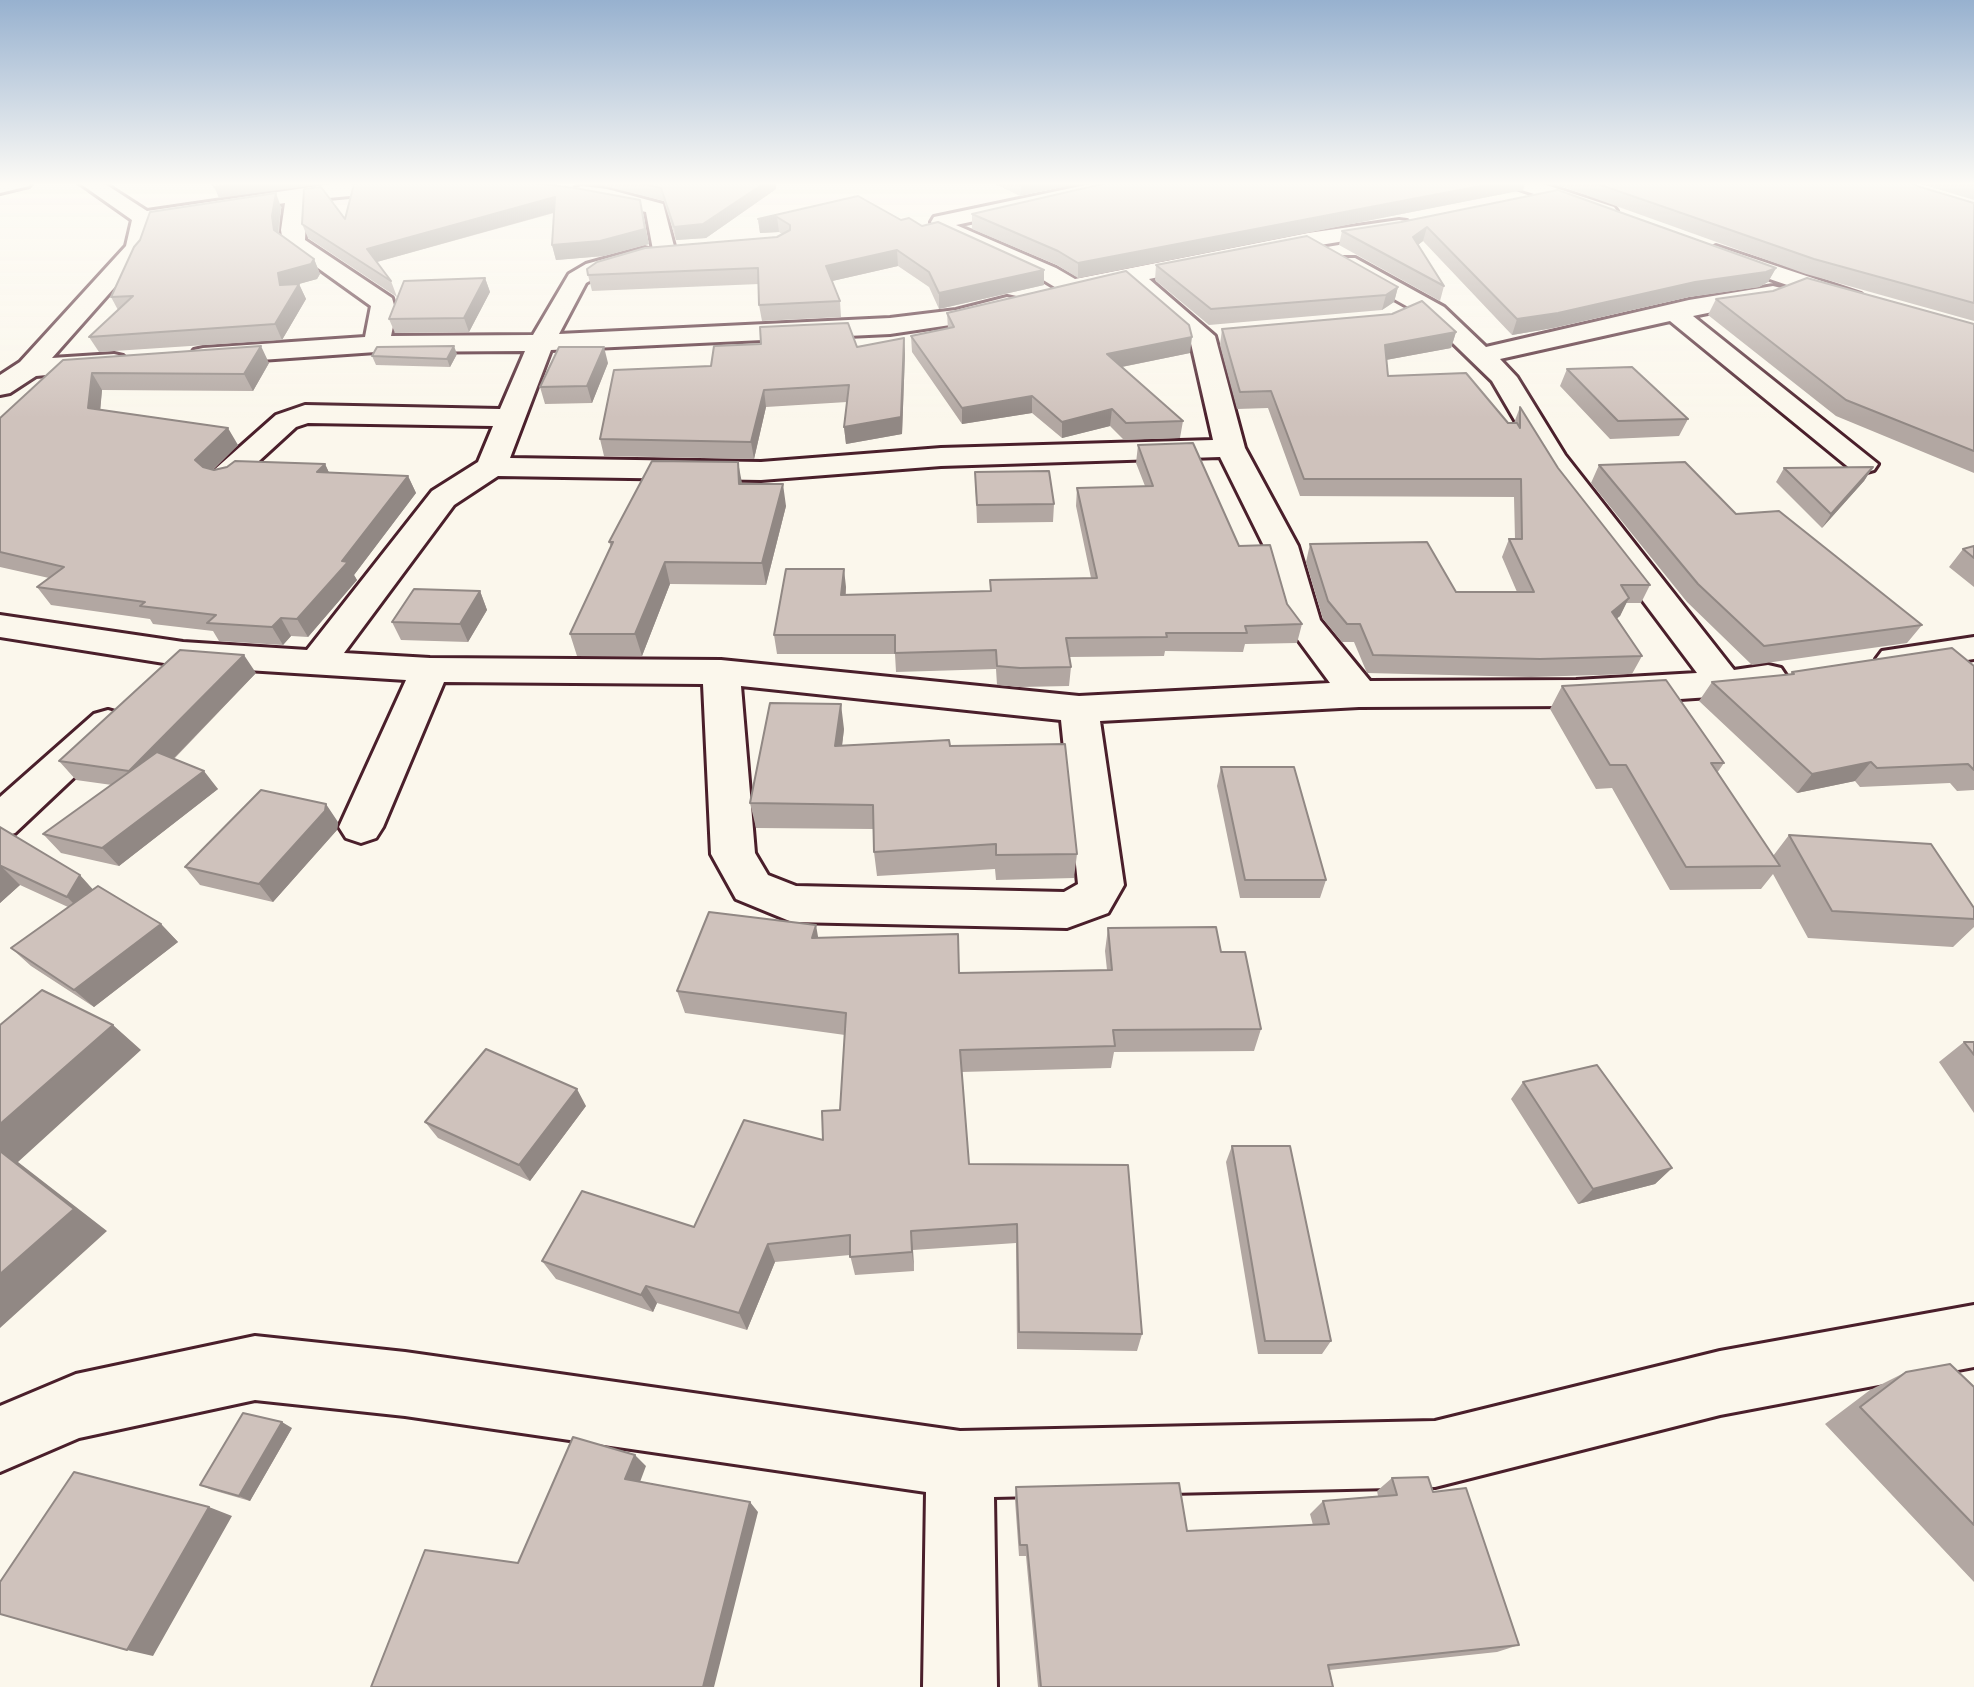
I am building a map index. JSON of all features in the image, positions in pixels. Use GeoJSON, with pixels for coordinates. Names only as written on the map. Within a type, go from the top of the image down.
{"type":"FeatureCollection","features":[{"type":"Feature","properties":{"kind":"street"},"geometry":{"type":"LineString","coordinates":[[0,387],[29,368],[126,261]]}},
{"type":"Feature","properties":{"kind":"street"},"geometry":{"type":"LineString","coordinates":[[320,261],[383,303],[384,312],[376,344]]}},
{"type":"Feature","properties":{"kind":"street"},"geometry":{"type":"LineString","coordinates":[[491,467],[541,343],[577,279],[594,269],[629,261]]}},
{"type":"Feature","properties":{"kind":"street"},"geometry":{"type":"LineString","coordinates":[[1020,261],[1071,287]]}},
{"type":"Feature","properties":{"kind":"street"},"geometry":{"type":"LineString","coordinates":[[187,357],[376,344],[541,343],[890,326],[957,317],[1071,287],[1203,261]]}},
{"type":"Feature","properties":{"kind":"street"},"geometry":{"type":"LineString","coordinates":[[1337,261],[1404,309],[1435,312],[1503,377],[1552,459],[1725,684]]}},
{"type":"Feature","properties":{"kind":"street"},"geometry":{"type":"LineString","coordinates":[[1739,261],[1797,282],[1873,304]]}},
{"type":"Feature","properties":{"kind":"street"},"geometry":{"type":"LineString","coordinates":[[1130,275],[1202,336],[1230,448],[1281,546],[1303,622],[1359,694]]}},
{"type":"Feature","properties":{"kind":"street"},"geometry":{"type":"LineString","coordinates":[[1480,356],[1689,307],[1765,296],[1797,282]]}},
{"type":"Feature","properties":{"kind":"street"},"geometry":{"type":"LineString","coordinates":[[1681,311],[1681,318],[1700,334],[1863,464]]}},
{"type":"Feature","properties":{"kind":"street"},"geometry":{"type":"LineString","coordinates":[[1202,336],[1231,333]]}},
{"type":"Feature","properties":{"kind":"street"},"geometry":{"type":"LineString","coordinates":[[29,368],[139,360]]}},
{"type":"Feature","properties":{"kind":"street"},"geometry":{"type":"LineString","coordinates":[[225,476],[286,421],[305,414],[511,418]]}},
{"type":"Feature","properties":{"kind":"street"},"geometry":{"type":"LineString","coordinates":[[318,661],[443,498],[491,467],[761,471],[941,457],[1230,448]]}},
{"type":"Feature","properties":{"kind":"street"},"geometry":{"type":"LineString","coordinates":[[0,626],[183,654],[430,670],[721,672],[1079,709],[1359,694],[1576,693],[1725,684],[1803,673]]}},
{"type":"Feature","properties":{"kind":"street"},"geometry":{"type":"LineString","coordinates":[[1865,664],[1974,648]]}},
{"type":"Feature","properties":{"kind":"street"},"geometry":{"type":"LineString","coordinates":[[0,822],[183,654]]}},
{"type":"Feature","properties":{"kind":"street"},"geometry":{"type":"LineString","coordinates":[[361,827],[430,670]]}},
{"type":"Feature","properties":{"kind":"street"},"geometry":{"type":"LineString","coordinates":[[721,672],[733,854],[752,887],[792,904],[1067,910],[1092,900],[1101,885],[1079,709]]}},
{"type":"Feature","properties":{"kind":"street"},"geometry":{"type":"LineString","coordinates":[[0,1439],[76,1406],[255,1368],[405,1384],[960,1464],[1435,1454],[1720,1383],[1974,1336]]}},
{"type":"Feature","properties":{"kind":"street"},"geometry":{"type":"LineString","coordinates":[[960,1464],[960,1687]]}},
{"type":"Feature","properties":{"kind":"building"},"geometry":{"type":"Polygon","coordinates":[[[128,261],[313,261],[311,264],[278,273],[280,285],[299,284],[275,324],[89,337],[133,296],[111,297],[128,261]]]}},
{"type":"Feature","properties":{"kind":"building"},"geometry":{"type":"Polygon","coordinates":[[[359,261],[376,261],[391,281],[359,261]]]}},
{"type":"Feature","properties":{"kind":"building"},"geometry":{"type":"Polygon","coordinates":[[[849,261],[826,266],[840,301],[759,305],[758,268],[588,275],[587,269],[597,262],[849,261]]]}},
{"type":"Feature","properties":{"kind":"building"},"geometry":{"type":"Polygon","coordinates":[[[913,261],[1024,261],[1044,270],[939,293],[929,272],[913,261]]]}},
{"type":"Feature","properties":{"kind":"building"},"geometry":{"type":"Polygon","coordinates":[[[1178,261],[1351,261],[1398,287],[1386,295],[1211,309],[1156,265],[1178,261]]]}},
{"type":"Feature","properties":{"kind":"building"},"geometry":{"type":"Polygon","coordinates":[[[1397,261],[1428,261],[1444,286],[1397,261]]]}},
{"type":"Feature","properties":{"kind":"building"},"geometry":{"type":"Polygon","coordinates":[[[1460,261],[1756,261],[1776,268],[1695,282],[1558,313],[1517,319],[1460,261]]]}},
{"type":"Feature","properties":{"kind":"building"},"geometry":{"type":"Polygon","coordinates":[[[1820,261],[1974,261],[1974,303],[1820,261]]]}},
{"type":"Feature","properties":{"kind":"building"},"geometry":{"type":"Polygon","coordinates":[[[1126,271],[1189,325],[1192,337],[1107,354],[1183,421],[1126,423],[1112,409],[1062,422],[1032,396],[962,408],[911,336],[954,327],[947,313],[1126,271]]]}},
{"type":"Feature","properties":{"kind":"building"},"geometry":{"type":"Polygon","coordinates":[[[485,278],[464,318],[389,319],[404,281],[485,278]]]}},
{"type":"Feature","properties":{"kind":"building"},"geometry":{"type":"Polygon","coordinates":[[[1807,278],[1974,324],[1974,451],[1846,400],[1716,299],[1773,291],[1807,278]]]}},
{"type":"Feature","properties":{"kind":"building"},"geometry":{"type":"Polygon","coordinates":[[[1422,301],[1456,332],[1385,345],[1388,376],[1466,373],[1508,423],[1517,423],[1520,428],[1520,407],[1558,468],[1650,585],[1621,585],[1629,598],[1612,612],[1642,656],[1540,659],[1373,655],[1360,624],[1347,624],[1328,601],[1310,544],[1427,542],[1456,592],[1534,592],[1509,539],[1522,539],[1521,479],[1304,479],[1271,391],[1240,392],[1222,329],[1392,314],[1422,301]]]}},
{"type":"Feature","properties":{"kind":"building"},"geometry":{"type":"Polygon","coordinates":[[[848,323],[857,347],[904,338],[901,417],[844,427],[849,385],[764,390],[751,442],[600,439],[614,370],[711,366],[714,346],[761,344],[760,327],[848,323]]]}},
{"type":"Feature","properties":{"kind":"building"},"geometry":{"type":"Polygon","coordinates":[[[261,346],[244,374],[92,373],[88,408],[228,428],[195,460],[203,467],[214,470],[235,461],[325,464],[317,472],[408,476],[342,561],[348,562],[297,619],[281,618],[272,627],[207,623],[216,615],[140,606],[145,602],[37,587],[64,567],[0,552],[0,418],[63,360],[261,346]]]}},
{"type":"Feature","properties":{"kind":"building"},"geometry":{"type":"Polygon","coordinates":[[[454,346],[447,359],[372,356],[377,347],[454,346]]]}},
{"type":"Feature","properties":{"kind":"building"},"geometry":{"type":"Polygon","coordinates":[[[559,347],[604,347],[587,386],[540,387],[559,347]]]}},
{"type":"Feature","properties":{"kind":"building"},"geometry":{"type":"Polygon","coordinates":[[[1632,367],[1688,419],[1618,421],[1567,369],[1632,367]]]}},
{"type":"Feature","properties":{"kind":"building"},"geometry":{"type":"Polygon","coordinates":[[[1193,443],[1239,546],[1270,545],[1287,604],[1302,624],[1245,626],[1247,633],[1066,638],[1071,667],[997,666],[996,650],[895,653],[895,635],[774,635],[786,569],[844,569],[841,595],[991,591],[990,580],[1097,578],[1077,488],[1153,486],[1138,445],[1193,443]]]}},
{"type":"Feature","properties":{"kind":"building"},"geometry":{"type":"Polygon","coordinates":[[[652,461],[738,462],[739,484],[783,484],[762,563],[665,562],[635,634],[570,634],[613,542],[609,542],[652,461]]]}},
{"type":"Feature","properties":{"kind":"building"},"geometry":{"type":"Polygon","coordinates":[[[1685,462],[1736,514],[1779,511],[1922,625],[1764,646],[1698,584],[1599,465],[1685,462]]]}},
{"type":"Feature","properties":{"kind":"building"},"geometry":{"type":"Polygon","coordinates":[[[1873,467],[1831,514],[1784,468],[1873,467]]]}},
{"type":"Feature","properties":{"kind":"building"},"geometry":{"type":"Polygon","coordinates":[[[1049,471],[1054,504],[977,505],[975,472],[1049,471]]]}},
{"type":"Feature","properties":{"kind":"building"},"geometry":{"type":"Polygon","coordinates":[[[1974,546],[1974,558],[1963,549],[1974,546]]]}},
{"type":"Feature","properties":{"kind":"building"},"geometry":{"type":"Polygon","coordinates":[[[414,589],[480,591],[460,624],[392,622],[414,589]]]}},
{"type":"Feature","properties":{"kind":"building"},"geometry":{"type":"Polygon","coordinates":[[[1952,648],[1974,666],[1974,770],[1968,764],[1877,768],[1871,762],[1812,774],[1712,682],[1794,674],[1792,672],[1952,648]]]}},
{"type":"Feature","properties":{"kind":"building"},"geometry":{"type":"Polygon","coordinates":[[[180,650],[244,655],[129,771],[59,761],[180,650]]]}},
{"type":"Feature","properties":{"kind":"building"},"geometry":{"type":"Polygon","coordinates":[[[1666,680],[1724,763],[1711,763],[1780,866],[1686,867],[1626,765],[1610,765],[1562,686],[1666,680]]]}},
{"type":"Feature","properties":{"kind":"building"},"geometry":{"type":"Polygon","coordinates":[[[770,703],[841,704],[835,746],[949,740],[950,746],[1065,744],[1077,854],[996,855],[996,844],[874,852],[873,805],[750,803],[770,703]]]}},
{"type":"Feature","properties":{"kind":"building"},"geometry":{"type":"Polygon","coordinates":[[[157,752],[204,771],[102,848],[43,834],[157,752]]]}},
{"type":"Feature","properties":{"kind":"building"},"geometry":{"type":"Polygon","coordinates":[[[1221,767],[1294,767],[1326,880],[1245,880],[1221,767]]]}},
{"type":"Feature","properties":{"kind":"building"},"geometry":{"type":"Polygon","coordinates":[[[261,790],[326,804],[325,811],[259,884],[185,867],[261,790]]]}},
{"type":"Feature","properties":{"kind":"building"},"geometry":{"type":"Polygon","coordinates":[[[0,827],[80,875],[67,897],[0,867],[0,827]]]}},
{"type":"Feature","properties":{"kind":"building"},"geometry":{"type":"Polygon","coordinates":[[[1789,835],[1931,844],[1974,908],[1974,919],[1832,911],[1789,835]]]}},
{"type":"Feature","properties":{"kind":"building"},"geometry":{"type":"Polygon","coordinates":[[[98,886],[161,924],[74,990],[11,948],[98,886]]]}},
{"type":"Feature","properties":{"kind":"building"},"geometry":{"type":"Polygon","coordinates":[[[709,912],[816,925],[812,938],[958,934],[959,973],[1112,970],[1108,928],[1216,927],[1221,952],[1245,952],[1261,1029],[1113,1030],[1115,1046],[960,1050],[969,1164],[1128,1165],[1142,1334],[1019,1332],[1017,1224],[911,1231],[912,1252],[850,1257],[850,1235],[768,1244],[739,1313],[646,1286],[641,1295],[542,1261],[582,1191],[694,1227],[744,1120],[823,1140],[822,1111],[840,1110],[846,1013],[677,991],[709,912]]]}},
{"type":"Feature","properties":{"kind":"building"},"geometry":{"type":"Polygon","coordinates":[[[42,990],[113,1025],[0,1124],[0,1025],[42,990]]]}},
{"type":"Feature","properties":{"kind":"building"},"geometry":{"type":"Polygon","coordinates":[[[1964,1042],[1974,1042],[1974,1055],[1964,1042]]]}},
{"type":"Feature","properties":{"kind":"building"},"geometry":{"type":"Polygon","coordinates":[[[486,1049],[577,1089],[519,1165],[425,1122],[486,1049]]]}},
{"type":"Feature","properties":{"kind":"building"},"geometry":{"type":"Polygon","coordinates":[[[1597,1065],[1672,1168],[1593,1189],[1523,1082],[1597,1065]]]}},
{"type":"Feature","properties":{"kind":"building"},"geometry":{"type":"Polygon","coordinates":[[[1232,1146],[1290,1146],[1331,1341],[1265,1341],[1232,1146]]]}},
{"type":"Feature","properties":{"kind":"building"},"geometry":{"type":"Polygon","coordinates":[[[0,1151],[74,1209],[0,1274],[0,1151]]]}},
{"type":"Feature","properties":{"kind":"building"},"geometry":{"type":"Polygon","coordinates":[[[1950,1364],[1974,1387],[1974,1525],[1860,1407],[1906,1372],[1950,1364]]]}},
{"type":"Feature","properties":{"kind":"building"},"geometry":{"type":"Polygon","coordinates":[[[243,1413],[282,1422],[239,1496],[200,1485],[243,1413]]]}},
{"type":"Feature","properties":{"kind":"building"},"geometry":{"type":"Polygon","coordinates":[[[573,1437],[635,1455],[625,1479],[750,1502],[703,1687],[371,1687],[425,1550],[518,1563],[573,1437]]]}},
{"type":"Feature","properties":{"kind":"building"},"geometry":{"type":"Polygon","coordinates":[[[74,1472],[209,1507],[127,1650],[0,1614],[0,1582],[74,1472]]]}},
{"type":"Feature","properties":{"kind":"building"},"geometry":{"type":"Polygon","coordinates":[[[1428,1477],[1433,1492],[1466,1488],[1519,1645],[1328,1665],[1333,1687],[1041,1687],[1027,1545],[1020,1545],[1016,1487],[1179,1483],[1187,1531],[1329,1524],[1323,1501],[1397,1495],[1392,1478],[1428,1477]]]}}]}
